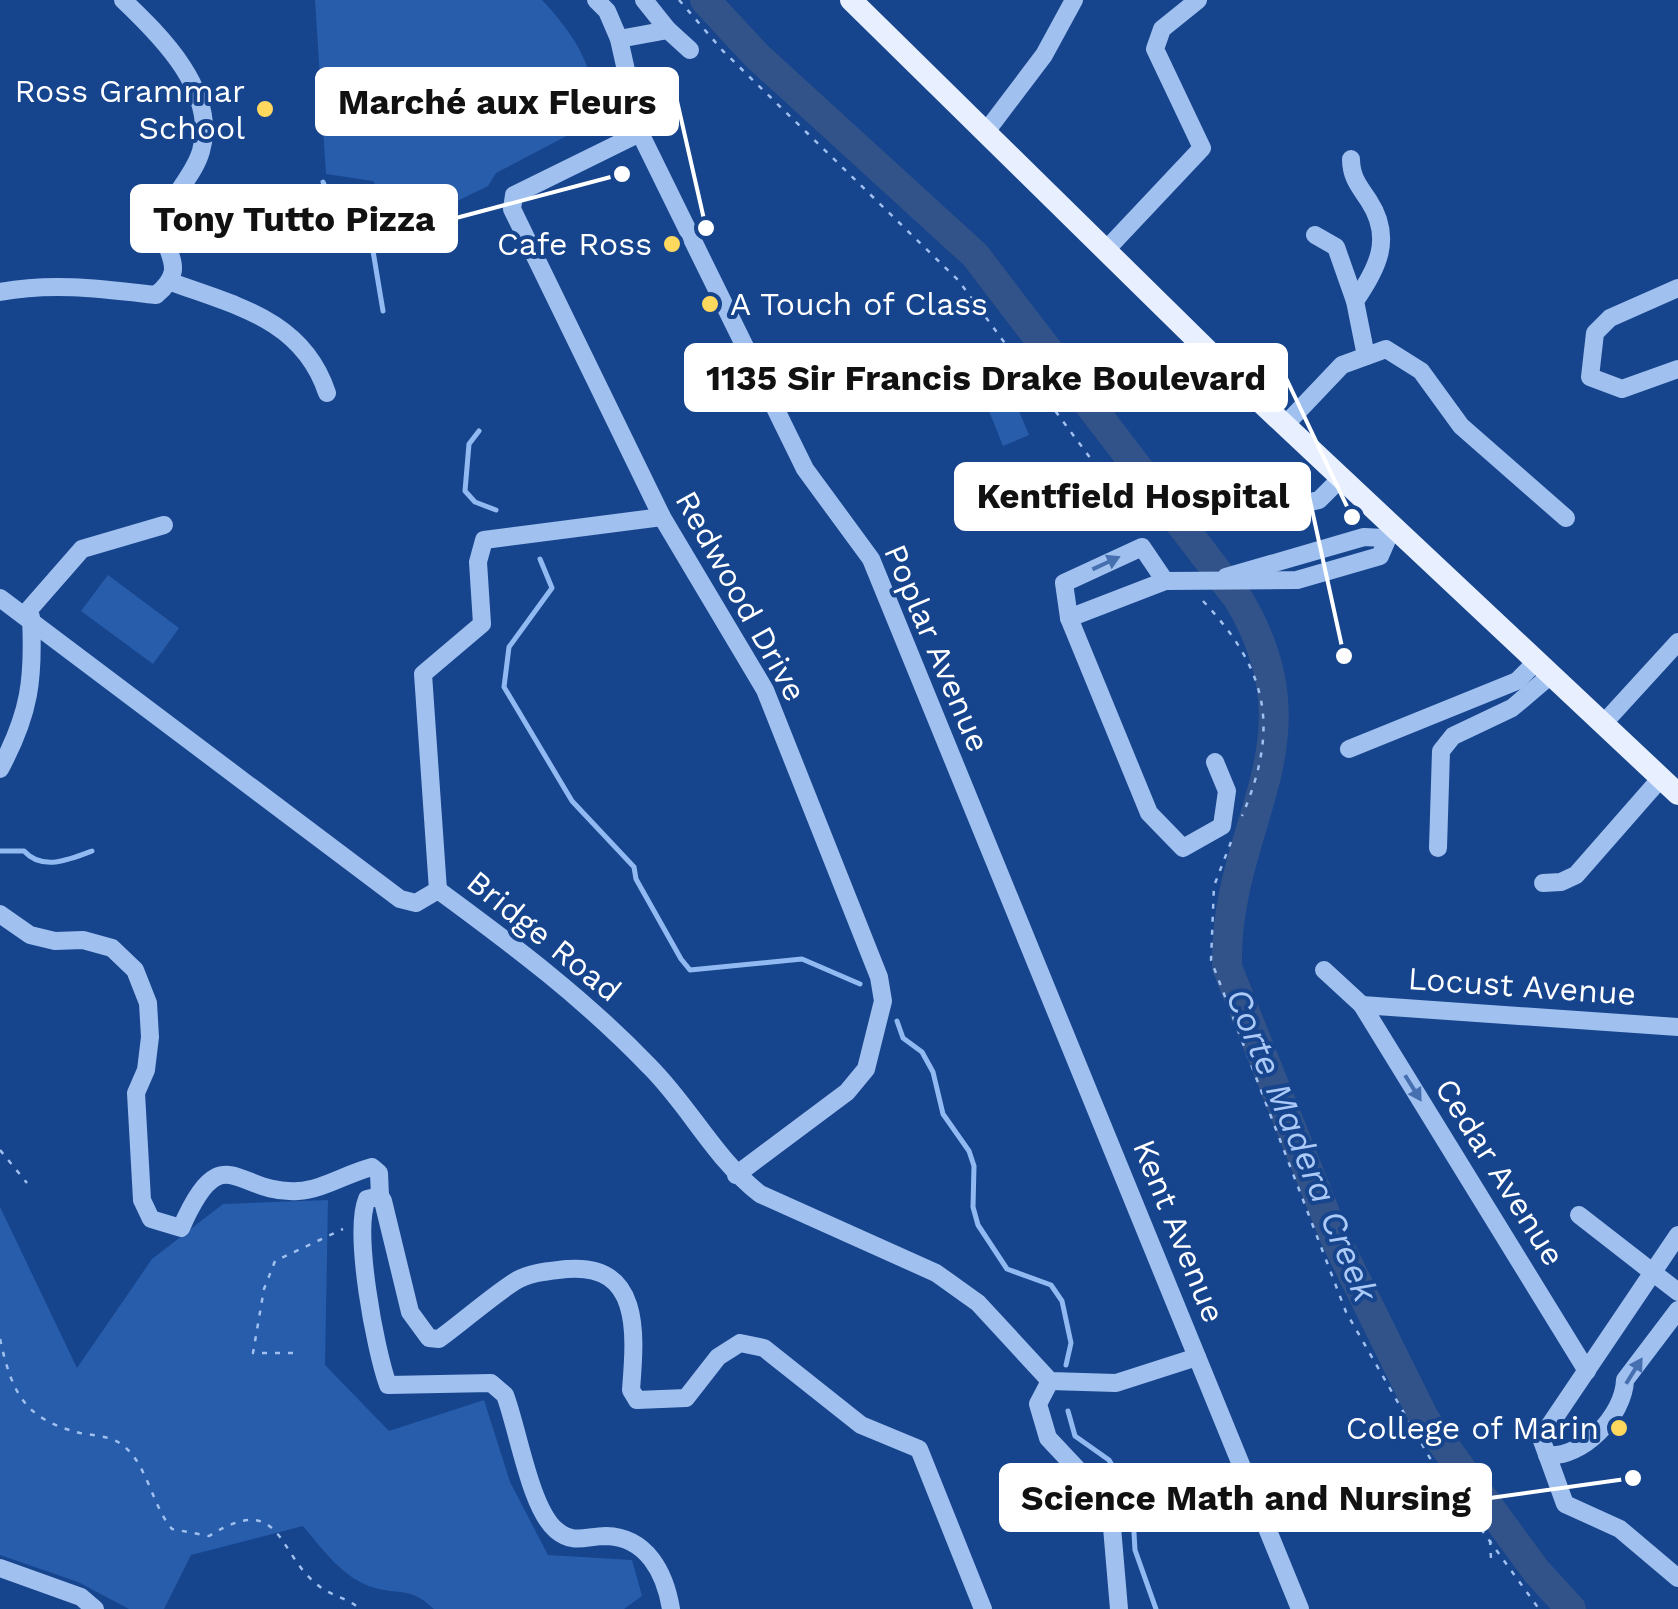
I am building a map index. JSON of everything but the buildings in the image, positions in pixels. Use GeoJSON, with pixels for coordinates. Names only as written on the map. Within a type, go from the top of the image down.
{"type":"FeatureCollection","features":[{"type":"Feature","properties":{"kind":"main road"},"geometry":{"type":"LineString","coordinates":[[852,0],[1105,251],[1342,477],[1389,532],[1544,668],[1669,786]]}},
{"type":"Feature","properties":{"kind":"street"},"geometry":{"type":"LineString","coordinates":[[0,292],[32,286],[77,286],[156,295],[171,282],[175,272],[164,219],[201,152],[197,93],[166,41],[123,0]]}},
{"type":"Feature","properties":{"kind":"street","name":"Poplar Avenue"},"geometry":{"type":"LineString","coordinates":[[596,0],[607,11],[619,39],[640,133],[804,469],[871,559],[998,876]]}},
{"type":"Feature","properties":{"kind":"street"},"geometry":{"type":"LineString","coordinates":[[644,0],[690,50]]}},
{"type":"Feature","properties":{"kind":"street"},"geometry":{"type":"LineString","coordinates":[[985,133],[1036,67],[1074,0]]}},
{"type":"Feature","properties":{"kind":"street"},"geometry":{"type":"LineString","coordinates":[[1105,251],[1202,148],[1155,49],[1162,29],[1198,0]]}},
{"type":"Feature","properties":{"kind":"street"},"geometry":{"type":"LineString","coordinates":[[619,39],[668,30]]}},
{"type":"Feature","properties":{"kind":"street","name":"Redwood Drive"},"geometry":{"type":"LineString","coordinates":[[640,133],[510,201],[662,517],[765,690],[870,947],[884,1001],[866,1069],[847,1092],[736,1175]]}},
{"type":"Feature","properties":{"kind":"street"},"geometry":{"type":"LineString","coordinates":[[1352,158],[1354,178],[1379,220],[1384,237],[1376,266],[1355,301]]}},
{"type":"Feature","properties":{"kind":"street"},"geometry":{"type":"LineString","coordinates":[[1315,235],[1336,247],[1355,301],[1366,356]]}},
{"type":"Feature","properties":{"kind":"street"},"geometry":{"type":"LineString","coordinates":[[171,282],[282,326],[318,367],[327,394]]}},
{"type":"Feature","properties":{"kind":"street"},"geometry":{"type":"LineString","coordinates":[[1678,288],[1610,318],[1595,332],[1590,377],[1622,389],[1678,369]]}},
{"type":"Feature","properties":{"kind":"street"},"geometry":{"type":"LineString","coordinates":[[1286,425],[1342,365],[1386,349],[1421,372],[1461,426],[1566,518]]}},
{"type":"Feature","properties":{"kind":"street"},"geometry":{"type":"LineString","coordinates":[[1250,516],[1319,500],[1342,477]]}},
{"type":"Feature","properties":{"kind":"street"},"geometry":{"type":"LineString","coordinates":[[438,890],[424,674],[482,624],[478,562],[484,540],[662,517]]}},
{"type":"Feature","properties":{"kind":"street"},"geometry":{"type":"LineString","coordinates":[[0,769],[24,726],[34,673],[28,615],[82,549],[164,525]]}},
{"type":"Feature","properties":{"kind":"street"},"geometry":{"type":"LineString","coordinates":[[1069,618],[1165,581],[1297,580],[1347,568],[1380,556],[1389,532]]}},
{"type":"Feature","properties":{"kind":"street"},"geometry":{"type":"LineString","coordinates":[[1165,581],[1142,547],[1064,583],[1069,618],[1148,813],[1183,848],[1222,826],[1227,790],[1215,762]]}},
{"type":"Feature","properties":{"kind":"street","name":"Bridge Road"},"geometry":{"type":"LineString","coordinates":[[0,598],[28,615],[400,899],[416,904],[438,890],[565,983],[654,1070],[736,1175],[760,1194],[936,1273],[978,1302],[1050,1381]]}},
{"type":"Feature","properties":{"kind":"street"},"geometry":{"type":"LineString","coordinates":[[1602,724],[1678,642]]}},
{"type":"Feature","properties":{"kind":"street"},"geometry":{"type":"LineString","coordinates":[[1349,749],[1544,668]]}},
{"type":"Feature","properties":{"kind":"street"},"geometry":{"type":"LineString","coordinates":[[1438,848],[1441,752],[1454,736],[1512,708],[1544,668]]}},
{"type":"Feature","properties":{"kind":"street"},"geometry":{"type":"LineString","coordinates":[[1543,883],[1561,882],[1576,874],[1669,786]]}},
{"type":"Feature","properties":{"kind":"street","name":"Kent Avenue"},"geometry":{"type":"LineString","coordinates":[[998,876],[1300,1609]]}},
{"type":"Feature","properties":{"kind":"street"},"geometry":{"type":"LineString","coordinates":[[0,914],[30,935],[55,941],[83,940],[112,948],[134,970],[148,1003],[150,1037],[146,1070],[136,1093],[142,1200],[151,1220],[181,1228],[198,1193],[207,1182],[222,1176],[238,1174],[278,1190],[300,1191],[372,1167],[380,1173],[380,1196],[410,1312],[428,1338],[439,1339],[516,1280],[584,1268],[614,1280],[625,1293],[632,1316],[631,1390],[637,1400],[686,1398],[718,1357],[740,1344],[764,1348],[862,1426],[919,1449],[983,1609]]}},
{"type":"Feature","properties":{"kind":"street","name":"Cedar Avenue"},"geometry":{"type":"LineString","coordinates":[[1324,970],[1362,1005],[1587,1371]]}},
{"type":"Feature","properties":{"kind":"street","name":"Locust Avenue"},"geometry":{"type":"LineString","coordinates":[[1362,1005],[1678,1028]]}},
{"type":"Feature","properties":{"kind":"street"},"geometry":{"type":"LineString","coordinates":[[380,1196],[367,1198],[364,1224],[368,1294],[378,1359],[388,1385],[491,1383],[505,1394],[540,1508],[554,1529],[575,1541],[605,1536],[631,1539],[654,1560],[671,1609]]}},
{"type":"Feature","properties":{"kind":"street"},"geometry":{"type":"LineString","coordinates":[[1579,1215],[1678,1292]]}},
{"type":"Feature","properties":{"kind":"street"},"geometry":{"type":"LineString","coordinates":[[1678,1235],[1587,1371],[1544,1446],[1565,1504],[1620,1529],[1678,1578]]}},
{"type":"Feature","properties":{"kind":"street"},"geometry":{"type":"LineString","coordinates":[[1544,1446],[1566,1457],[1590,1443],[1625,1391],[1626,1380],[1678,1310]]}},
{"type":"Feature","properties":{"kind":"street"},"geometry":{"type":"LineString","coordinates":[[1119,1609],[1110,1504],[1048,1438],[1038,1404],[1050,1381],[1116,1383],[1197,1357]]}},
{"type":"Feature","properties":{"kind":"street"},"geometry":{"type":"LineString","coordinates":[[0,1568],[81,1596],[95,1609]]}},
{"type":"Feature","properties":{"kind":"path"},"geometry":{"type":"LineString","coordinates":[[678,0],[722,51],[958,280],[1147,534]]}},
{"type":"Feature","properties":{"kind":"path"},"geometry":{"type":"LineString","coordinates":[[1185,582],[1249,657],[1258,684],[1264,711],[1262,755],[1240,821]]}},
{"type":"Feature","properties":{"kind":"path"},"geometry":{"type":"LineString","coordinates":[[1234,835],[1214,886],[1211,960],[1346,1312],[1431,1460],[1539,1609]]}},
{"type":"Feature","properties":{"kind":"path"},"geometry":{"type":"LineString","coordinates":[[0,1150],[27,1183]]}},
{"type":"Feature","properties":{"kind":"path"},"geometry":{"type":"LineString","coordinates":[[293,1353],[253,1352],[264,1290],[275,1261],[340,1230],[364,1224]]}},
{"type":"Feature","properties":{"kind":"path"},"geometry":{"type":"LineString","coordinates":[[0,1338],[14,1387],[26,1407],[45,1422],[117,1441],[139,1466],[152,1499],[172,1529],[209,1536],[240,1522],[272,1525],[319,1587],[360,1609]]}},
{"type":"Feature","properties":{"kind":"path"},"geometry":{"type":"LineString","coordinates":[[1490,1538],[1490,1558]]}},
{"type":"Feature","properties":{"kind":"shaded area"},"geometry":{"type":"Polygon","coordinates":[[[315,0],[542,0],[566,28],[585,62],[592,97],[587,114],[576,131],[496,173],[488,186],[402,228],[373,181],[326,174],[315,0]]]}},
{"type":"Feature","properties":{"kind":"shaded area"},"geometry":{"type":"Polygon","coordinates":[[[1006,380],[1029,435],[1003,446],[981,391],[1006,380]]]}},
{"type":"Feature","properties":{"kind":"shaded area"},"geometry":{"type":"Polygon","coordinates":[[[1041,465],[1064,520],[1039,530],[1016,475],[1041,465]]]}},
{"type":"Feature","properties":{"kind":"shaded area"},"geometry":{"type":"Polygon","coordinates":[[[108,575],[179,628],[153,664],[81,611],[108,575]]]}},
{"type":"Feature","properties":{"kind":"shaded area"},"geometry":{"type":"Polygon","coordinates":[[[328,1200],[325,1365],[389,1431],[484,1400],[510,1482],[548,1555],[632,1560],[642,1596],[624,1609],[434,1609],[412,1595],[375,1588],[354,1578],[335,1563],[303,1526],[191,1555],[164,1609],[129,1609],[78,1582],[0,1555],[0,1207],[77,1368],[152,1259],[223,1204],[328,1200]]]}},
{"type":"Feature","properties":{"kind":"waterway","name":"Corte Madera Creek"},"geometry":{"type":"LineString","coordinates":[[705,0],[757,56],[975,255],[1239,600],[1263,651],[1273,698],[1272,741],[1230,916],[1227,967],[1335,1238],[1424,1418],[1537,1572],[1571,1609]]}},
{"type":"Feature","properties":{"kind":"waterway"},"geometry":{"type":"LineString","coordinates":[[323,182],[329,197],[371,239],[383,311]]}},
{"type":"Feature","properties":{"kind":"waterway"},"geometry":{"type":"LineString","coordinates":[[479,431],[469,444],[465,491],[475,502],[496,510]]}},
{"type":"Feature","properties":{"kind":"waterway"},"geometry":{"type":"LineString","coordinates":[[540,559],[552,588],[509,647],[504,687],[572,801],[634,867],[636,879],[681,959],[690,970],[802,959],[860,984]]}},
{"type":"Feature","properties":{"kind":"waterway"},"geometry":{"type":"LineString","coordinates":[[0,851],[24,851],[47,862],[92,851]]}},
{"type":"Feature","properties":{"kind":"waterway"},"geometry":{"type":"LineString","coordinates":[[897,1021],[903,1038],[922,1052],[933,1072],[943,1114],[969,1151],[974,1166],[973,1207],[978,1225],[1007,1269],[1051,1285],[1062,1301],[1071,1343],[1066,1365]]}},
{"type":"Feature","properties":{"kind":"waterway"},"geometry":{"type":"LineString","coordinates":[[1068,1411],[1075,1436],[1109,1460],[1132,1499],[1135,1550],[1156,1609]]}},
{"type":"Feature","properties":{"kind":"place","name":"Ross Grammar School"},"geometry":{"type":"Point","coordinates":[265,109]}},
{"type":"Feature","properties":{"kind":"place","name":"Tony Tutto Pizza"},"geometry":{"type":"Point","coordinates":[622,174]}},
{"type":"Feature","properties":{"kind":"place","name":"Marché aux Fleurs"},"geometry":{"type":"Point","coordinates":[706,228]}},
{"type":"Feature","properties":{"kind":"place","name":"Cafe Ross"},"geometry":{"type":"Point","coordinates":[672,244]}},
{"type":"Feature","properties":{"kind":"place","name":"A Touch of Class"},"geometry":{"type":"Point","coordinates":[710,304]}},
{"type":"Feature","properties":{"kind":"place","name":"1135 Sir Francis Drake Boulevard"},"geometry":{"type":"Point","coordinates":[1352,517]}},
{"type":"Feature","properties":{"kind":"place","name":"Kentfield Hospital"},"geometry":{"type":"Point","coordinates":[1344,656]}},
{"type":"Feature","properties":{"kind":"place","name":"College of Marin"},"geometry":{"type":"Point","coordinates":[1619,1428]}},
{"type":"Feature","properties":{"kind":"place","name":"Science Math and Nursing"},"geometry":{"type":"Point","coordinates":[1633,1478]}}]}
